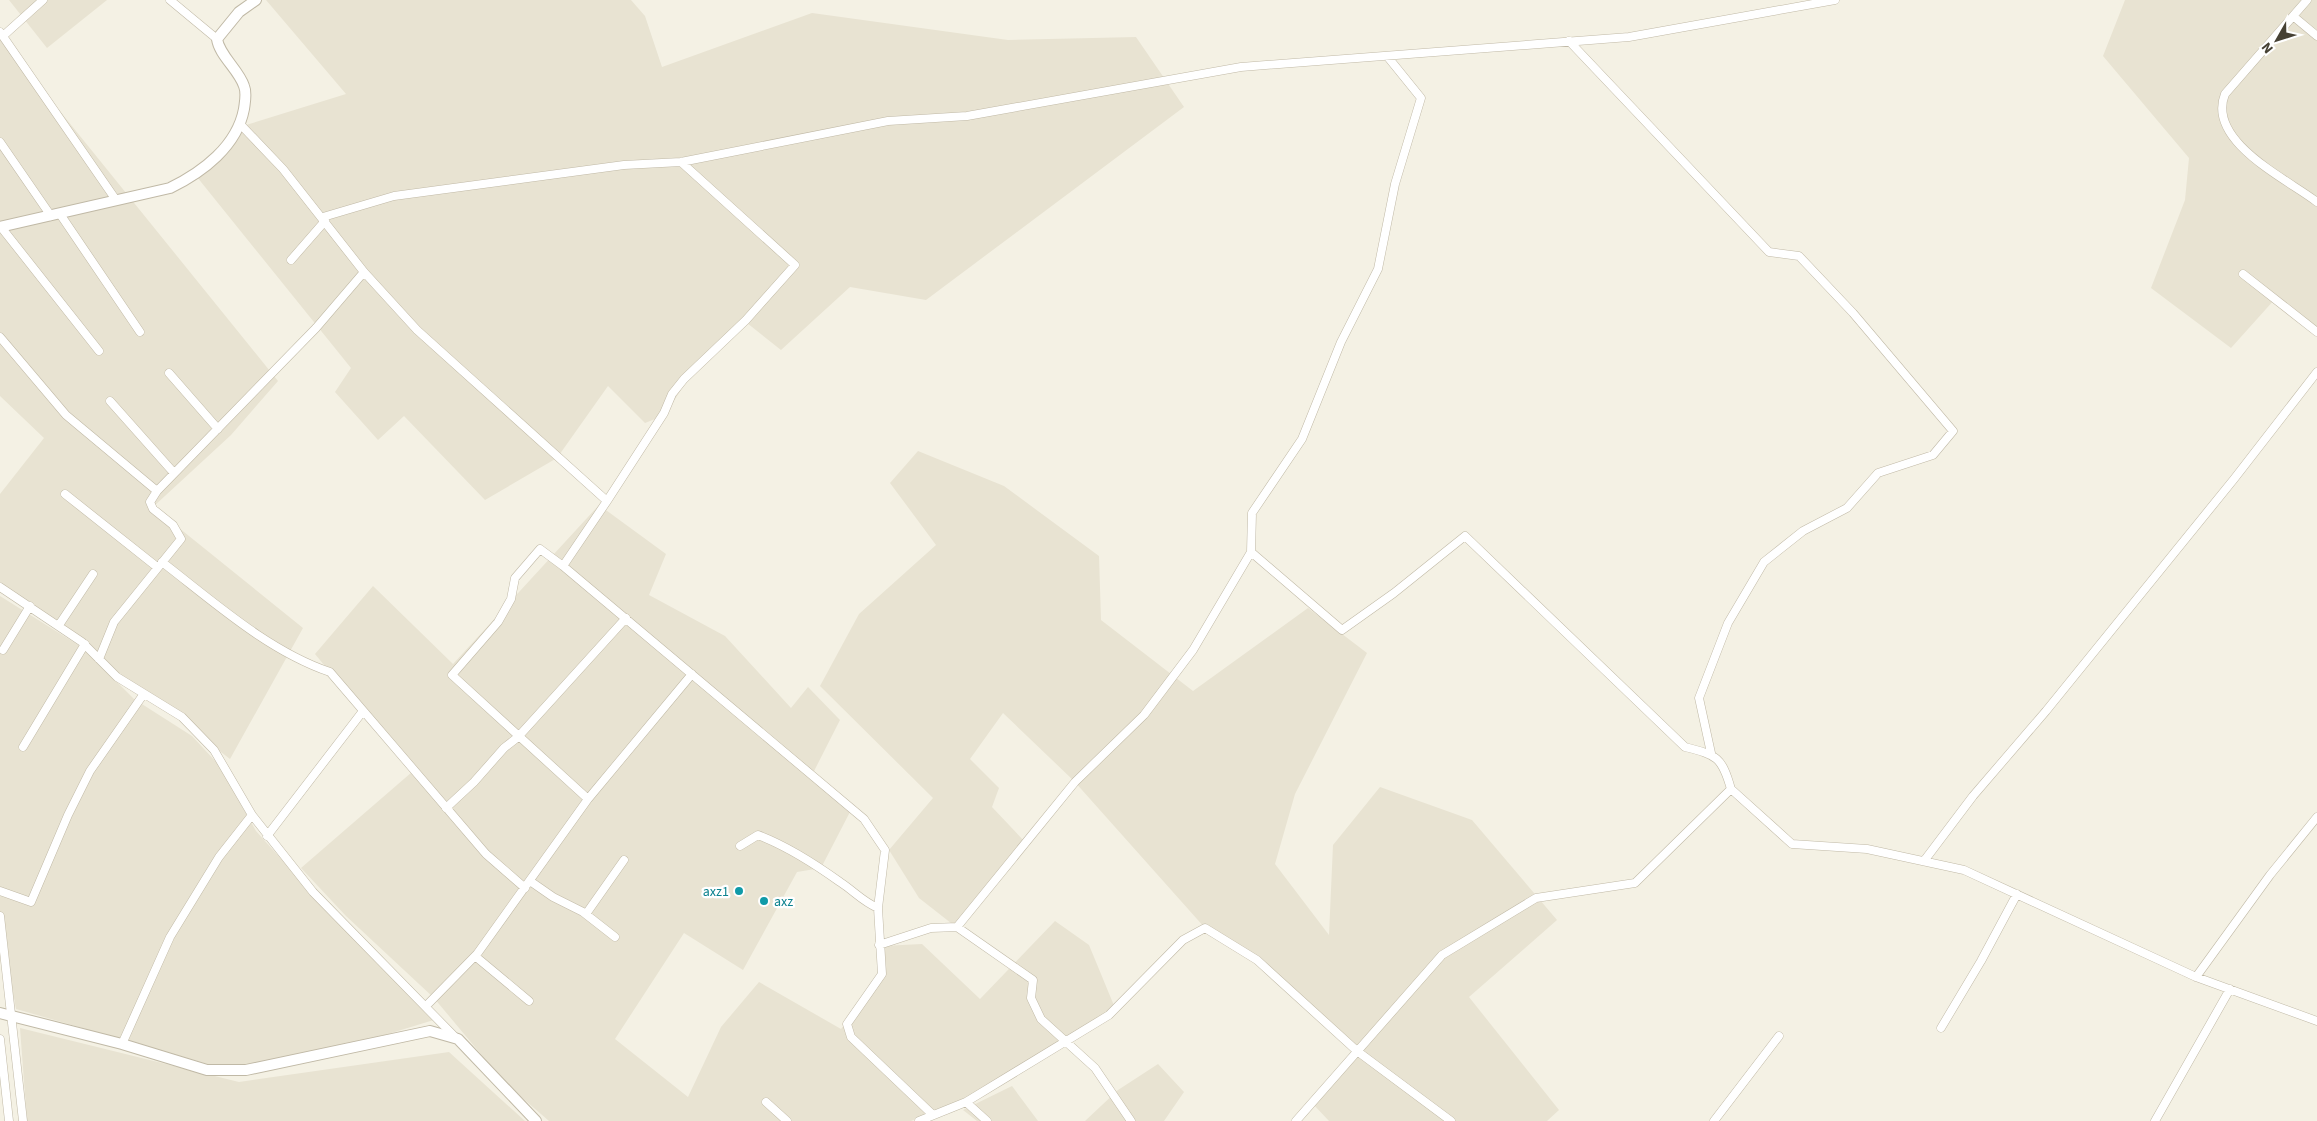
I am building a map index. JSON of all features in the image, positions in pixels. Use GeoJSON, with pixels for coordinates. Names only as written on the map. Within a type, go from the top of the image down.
{"type":"FeatureCollection","features":[{"type":"Feature","properties":{"kind":"street"},"geometry":{"type":"LineString","coordinates":[[43,0],[1,34],[116,200]]}},
{"type":"Feature","properties":{"kind":"street"},"geometry":{"type":"LineString","coordinates":[[99,352],[0,227],[170,188],[193,176],[220,153],[241,125],[246,99],[245,87],[217,39],[170,0]]}},
{"type":"Feature","properties":{"kind":"street"},"geometry":{"type":"LineString","coordinates":[[217,39],[239,12],[256,0]]}},
{"type":"Feature","properties":{"kind":"street"},"geometry":{"type":"LineString","coordinates":[[291,260],[324,219],[394,196],[624,165],[681,162],[888,122],[967,116],[1241,67],[1629,37],[1835,0]]}},
{"type":"Feature","properties":{"kind":"street"},"geometry":{"type":"LineString","coordinates":[[2307,0],[2225,94],[2221,103],[2221,110],[2228,130],[2238,145],[2317,202]]}},
{"type":"Feature","properties":{"kind":"street"},"geometry":{"type":"LineString","coordinates":[[2292,16],[2317,36]]}},
{"type":"Feature","properties":{"kind":"street"},"geometry":{"type":"LineString","coordinates":[[1569,42],[1769,252],[1799,256],[1853,312],[1954,431],[1933,455],[1878,473],[1847,508],[1803,531],[1764,562],[1728,622],[1700,698],[1711,754]]}},
{"type":"Feature","properties":{"kind":"street"},"geometry":{"type":"LineString","coordinates":[[957,927],[1075,782],[1144,715],[1193,650],[1251,552],[1252,513],[1302,439],[1341,342],[1378,269],[1395,184],[1422,98],[1386,56]]}},
{"type":"Feature","properties":{"kind":"street"},"geometry":{"type":"LineString","coordinates":[[241,125],[283,169],[364,272],[417,330],[459,370],[607,501]]}},
{"type":"Feature","properties":{"kind":"street"},"geometry":{"type":"LineString","coordinates":[[0,142],[140,332]]}},
{"type":"Feature","properties":{"kind":"street"},"geometry":{"type":"LineString","coordinates":[[562,566],[664,413],[672,394],[684,379],[746,320],[795,265],[681,162]]}},
{"type":"Feature","properties":{"kind":"street"},"geometry":{"type":"LineString","coordinates":[[99,659],[114,622],[181,539],[173,525],[154,509],[150,502],[157,491],[316,328],[364,272]]}},
{"type":"Feature","properties":{"kind":"street"},"geometry":{"type":"LineString","coordinates":[[2243,274],[2317,332]]}},
{"type":"Feature","properties":{"kind":"street"},"geometry":{"type":"LineString","coordinates":[[0,337],[66,415],[157,491]]}},
{"type":"Feature","properties":{"kind":"street"},"geometry":{"type":"LineString","coordinates":[[1924,861],[1973,796],[2046,711],[2234,479],[2317,372]]}},
{"type":"Feature","properties":{"kind":"street"},"geometry":{"type":"LineString","coordinates":[[169,373],[218,429]]}},
{"type":"Feature","properties":{"kind":"street"},"geometry":{"type":"LineString","coordinates":[[110,401],[174,473]]}},
{"type":"Feature","properties":{"kind":"street"},"geometry":{"type":"LineString","coordinates":[[65,494],[160,565],[263,637],[307,664],[330,672],[486,854],[525,888]]}},
{"type":"Feature","properties":{"kind":"street"},"geometry":{"type":"LineString","coordinates":[[1251,552],[1342,630],[1394,593],[1464,536],[1685,747],[1711,754],[1725,769],[1731,790],[1792,844],[1867,849],[1964,870],[2196,977],[2317,1020]]}},
{"type":"Feature","properties":{"kind":"street"},"geometry":{"type":"LineString","coordinates":[[588,799],[518,737],[452,674],[498,622],[511,599],[515,578],[540,549],[626,618],[864,819],[885,850],[878,908],[882,974],[847,1024],[851,1037],[933,1115]]}},
{"type":"Feature","properties":{"kind":"street"},"geometry":{"type":"LineString","coordinates":[[58,625],[93,574]]}},
{"type":"Feature","properties":{"kind":"street"},"geometry":{"type":"LineString","coordinates":[[0,588],[85,644],[117,678],[182,717],[214,750],[252,816],[313,892],[536,1121]]}},
{"type":"Feature","properties":{"kind":"street"},"geometry":{"type":"LineString","coordinates":[[3,650],[30,606]]}},
{"type":"Feature","properties":{"kind":"street"},"geometry":{"type":"LineString","coordinates":[[446,808],[474,782],[504,748],[518,737],[626,618]]}},
{"type":"Feature","properties":{"kind":"street"},"geometry":{"type":"LineString","coordinates":[[23,747],[85,644]]}},
{"type":"Feature","properties":{"kind":"street"},"geometry":{"type":"LineString","coordinates":[[426,1006],[475,956],[588,799],[692,674]]}},
{"type":"Feature","properties":{"kind":"street"},"geometry":{"type":"LineString","coordinates":[[0,891],[31,902],[68,815],[90,771],[143,695]]}},
{"type":"Feature","properties":{"kind":"street"},"geometry":{"type":"LineString","coordinates":[[267,836],[362,711]]}},
{"type":"Feature","properties":{"kind":"street"},"geometry":{"type":"LineString","coordinates":[[1296,1121],[1442,955],[1536,898],[1635,883],[1731,790]]}},
{"type":"Feature","properties":{"kind":"street"},"geometry":{"type":"LineString","coordinates":[[122,1044],[170,937],[219,857],[252,816]]}},
{"type":"Feature","properties":{"kind":"street"},"geometry":{"type":"LineString","coordinates":[[2196,977],[2270,875],[2317,817]]}},
{"type":"Feature","properties":{"kind":"street"},"geometry":{"type":"LineString","coordinates":[[740,846],[758,836],[776,842],[840,881],[865,903],[878,908]]}},
{"type":"Feature","properties":{"kind":"street"},"geometry":{"type":"LineString","coordinates":[[586,914],[624,860]]}},
{"type":"Feature","properties":{"kind":"street"},"geometry":{"type":"LineString","coordinates":[[530,881],[553,897],[586,914],[615,937]]}},
{"type":"Feature","properties":{"kind":"street"},"geometry":{"type":"LineString","coordinates":[[1941,1028],[1981,961],[2017,894]]}},
{"type":"Feature","properties":{"kind":"street"},"geometry":{"type":"LineString","coordinates":[[0,916],[23,1121]]}},
{"type":"Feature","properties":{"kind":"street"},"geometry":{"type":"LineString","coordinates":[[879,945],[931,928],[957,927],[1033,980],[1031,998],[1041,1019],[1095,1068],[1131,1121]]}},
{"type":"Feature","properties":{"kind":"street"},"geometry":{"type":"LineString","coordinates":[[919,1121],[966,1102],[1007,1079],[1066,1040],[1109,1016],[1183,940],[1205,928],[1257,960],[1357,1051],[1451,1121]]}},
{"type":"Feature","properties":{"kind":"street"},"geometry":{"type":"LineString","coordinates":[[475,956],[529,1001]]}},
{"type":"Feature","properties":{"kind":"street"},"geometry":{"type":"LineString","coordinates":[[2155,1121],[2230,989]]}},
{"type":"Feature","properties":{"kind":"street"},"geometry":{"type":"LineString","coordinates":[[0,1013],[122,1044],[207,1070],[246,1070],[430,1031],[458,1039]]}},
{"type":"Feature","properties":{"kind":"street"},"geometry":{"type":"LineString","coordinates":[[1714,1121],[1779,1036]]}},
{"type":"Feature","properties":{"kind":"street"},"geometry":{"type":"LineString","coordinates":[[0,1039],[9,1121]]}},
{"type":"Feature","properties":{"kind":"street"},"geometry":{"type":"LineString","coordinates":[[766,1102],[787,1121]]}},
{"type":"Feature","properties":{"kind":"street"},"geometry":{"type":"LineString","coordinates":[[966,1102],[987,1121]]}},
{"type":"Feature","properties":{"kind":"shaded area"},"geometry":{"type":"Polygon","coordinates":[[[9,0],[107,0],[47,48],[9,0]]]}},
{"type":"Feature","properties":{"kind":"shaded area"},"geometry":{"type":"Polygon","coordinates":[[[266,0],[631,0],[645,16],[662,67],[812,13],[1008,40],[1136,37],[1184,107],[926,300],[850,287],[781,350],[747,323],[686,382],[665,415],[645,423],[608,386],[557,458],[485,500],[404,416],[378,440],[335,392],[351,368],[197,177],[246,125],[346,94],[266,0]]]}},
{"type":"Feature","properties":{"kind":"shaded area"},"geometry":{"type":"Polygon","coordinates":[[[2125,0],[2317,0],[2317,332],[2275,299],[2231,348],[2151,288],[2185,200],[2189,158],[2103,56],[2125,0]]]}},
{"type":"Feature","properties":{"kind":"shaded area"},"geometry":{"type":"Polygon","coordinates":[[[0,37],[278,381],[231,435],[153,507],[303,628],[230,759],[180,720],[142,696],[81,642],[0,590],[0,494],[44,438],[0,396],[0,37]]]}},
{"type":"Feature","properties":{"kind":"shaded area"},"geometry":{"type":"Polygon","coordinates":[[[918,451],[1004,486],[1099,556],[1101,620],[1193,691],[1308,608],[1367,653],[1295,794],[1275,864],[1329,935],[1333,845],[1380,787],[1472,820],[1557,920],[1469,997],[1559,1110],[1547,1121],[1329,1121],[1313,1104],[1358,1052],[1257,961],[1205,928],[1074,781],[1003,713],[970,759],[999,788],[992,807],[1025,842],[956,927],[919,898],[889,850],[933,798],[820,686],[859,614],[936,545],[890,483],[918,451]]]}},
{"type":"Feature","properties":{"kind":"shaded area"},"geometry":{"type":"Polygon","coordinates":[[[599,505],[666,554],[649,595],[725,636],[791,708],[808,687],[840,720],[810,779],[851,810],[821,868],[797,872],[743,970],[684,933],[615,1039],[688,1097],[721,1027],[759,982],[841,1029],[875,988],[882,946],[922,944],[980,999],[1055,921],[1089,945],[1115,1008],[971,1095],[911,1121],[549,1121],[505,1083],[434,998],[346,916],[301,868],[412,772],[315,654],[373,586],[453,664],[599,505]]]}},
{"type":"Feature","properties":{"kind":"shaded area"},"geometry":{"type":"Polygon","coordinates":[[[0,596],[83,648],[134,699],[192,736],[218,764],[256,831],[336,920],[437,1019],[375,1038],[242,1066],[208,1064],[16,1009],[0,921],[0,596]]]}},
{"type":"Feature","properties":{"kind":"shaded area"},"geometry":{"type":"Polygon","coordinates":[[[20,1028],[239,1082],[449,1052],[525,1121],[27,1121],[20,1028]]]}},
{"type":"Feature","properties":{"kind":"shaded area"},"geometry":{"type":"Polygon","coordinates":[[[1158,1064],[1184,1092],[1164,1121],[1085,1121],[1118,1090],[1158,1064]]]}},
{"type":"Feature","properties":{"kind":"shaded area"},"geometry":{"type":"Polygon","coordinates":[[[1012,1086],[1038,1121],[977,1121],[963,1110],[1012,1086]]]}},
{"type":"Feature","properties":{"kind":"place","name":"axz1"},"geometry":{"type":"Point","coordinates":[739,891]}},
{"type":"Feature","properties":{"kind":"place","name":"axz"},"geometry":{"type":"Point","coordinates":[764,901]}}]}
